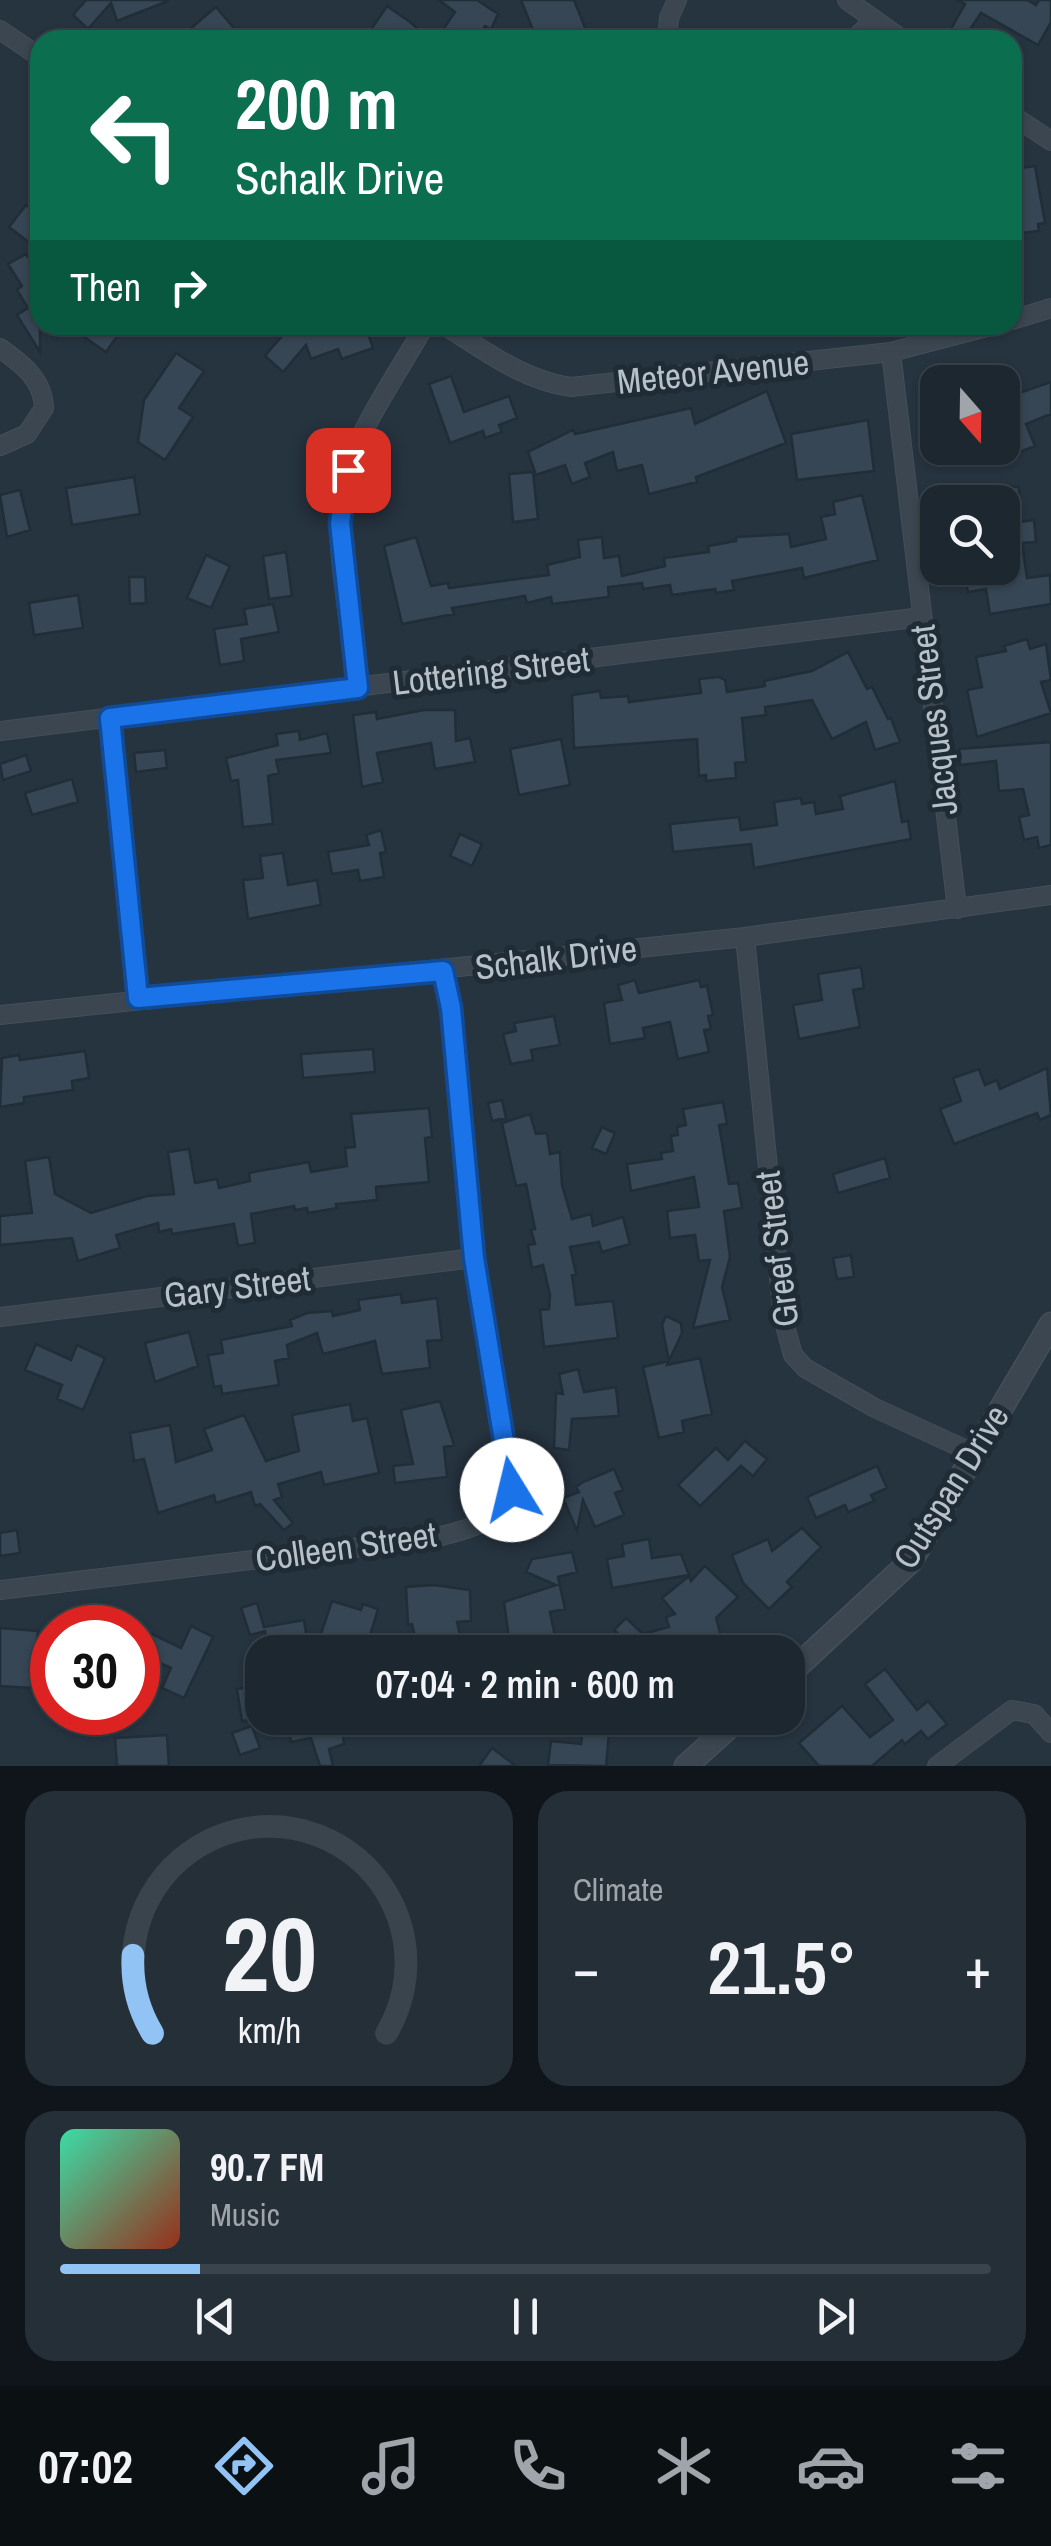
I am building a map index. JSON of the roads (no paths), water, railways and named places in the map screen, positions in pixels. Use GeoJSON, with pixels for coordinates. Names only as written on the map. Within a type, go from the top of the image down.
{"type":"FeatureCollection","features":[{"type":"Feature","properties":{"kind":"street"},"geometry":{"type":"LineString","coordinates":[[667,30],[668,18],[677,0]]}},
{"type":"Feature","properties":{"kind":"street"},"geometry":{"type":"LineString","coordinates":[[847,0],[888,30]]}},
{"type":"Feature","properties":{"kind":"street"},"geometry":{"type":"LineString","coordinates":[[864,30],[874,20]]}},
{"type":"Feature","properties":{"kind":"street"},"geometry":{"type":"LineString","coordinates":[[0,30],[30,50]]}},
{"type":"Feature","properties":{"kind":"street"},"geometry":{"type":"LineString","coordinates":[[1022,121],[1051,141]]}},
{"type":"Feature","properties":{"kind":"street"},"geometry":{"type":"LineString","coordinates":[[1022,317],[1051,308]]}},
{"type":"Feature","properties":{"kind":"street"},"geometry":{"type":"LineString","coordinates":[[358,688],[340,523],[342,486],[353,456],[420,335]]}},
{"type":"Feature","properties":{"kind":"street","name":"Meteor Avenue"},"geometry":{"type":"LineString","coordinates":[[460,335],[546,384],[571,388],[891,352],[956,335]]}},
{"type":"Feature","properties":{"kind":"street"},"geometry":{"type":"LineString","coordinates":[[0,348],[32,375],[44,396],[44,408],[28,434],[0,446]]}},
{"type":"Feature","properties":{"kind":"street","name":"Jacques Street"},"geometry":{"type":"LineString","coordinates":[[891,352],[957,908]]}},
{"type":"Feature","properties":{"kind":"street","name":"Lottering Street"},"geometry":{"type":"LineString","coordinates":[[0,730],[922,616]]}},
{"type":"Feature","properties":{"kind":"street"},"geometry":{"type":"LineString","coordinates":[[110,718],[138,998]]}},
{"type":"Feature","properties":{"kind":"street","name":"Schalk Drive"},"geometry":{"type":"LineString","coordinates":[[0,1015],[745,938],[1051,895]]}},
{"type":"Feature","properties":{"kind":"street","name":"Greef Street"},"geometry":{"type":"LineString","coordinates":[[745,938],[785,1337],[793,1355],[818,1376],[973,1454]]}},
{"type":"Feature","properties":{"kind":"street","name":"Colleen Street"},"geometry":{"type":"LineString","coordinates":[[0,1590],[428,1539],[497,1513],[512,1490],[474,1258],[451,1008],[443,971]]}},
{"type":"Feature","properties":{"kind":"street","name":"Gary Street"},"geometry":{"type":"LineString","coordinates":[[0,1317],[474,1258]]}},
{"type":"Feature","properties":{"kind":"street","name":"Outspan Drive"},"geometry":{"type":"LineString","coordinates":[[805,1659],[911,1562],[1051,1324]]}},
{"type":"Feature","properties":{"kind":"street"},"geometry":{"type":"LineString","coordinates":[[937,1766],[1012,1710],[1034,1714],[1051,1734]]}},
{"type":"Feature","properties":{"kind":"street"},"geometry":{"type":"LineString","coordinates":[[686,1766],[721,1735]]}}]}
